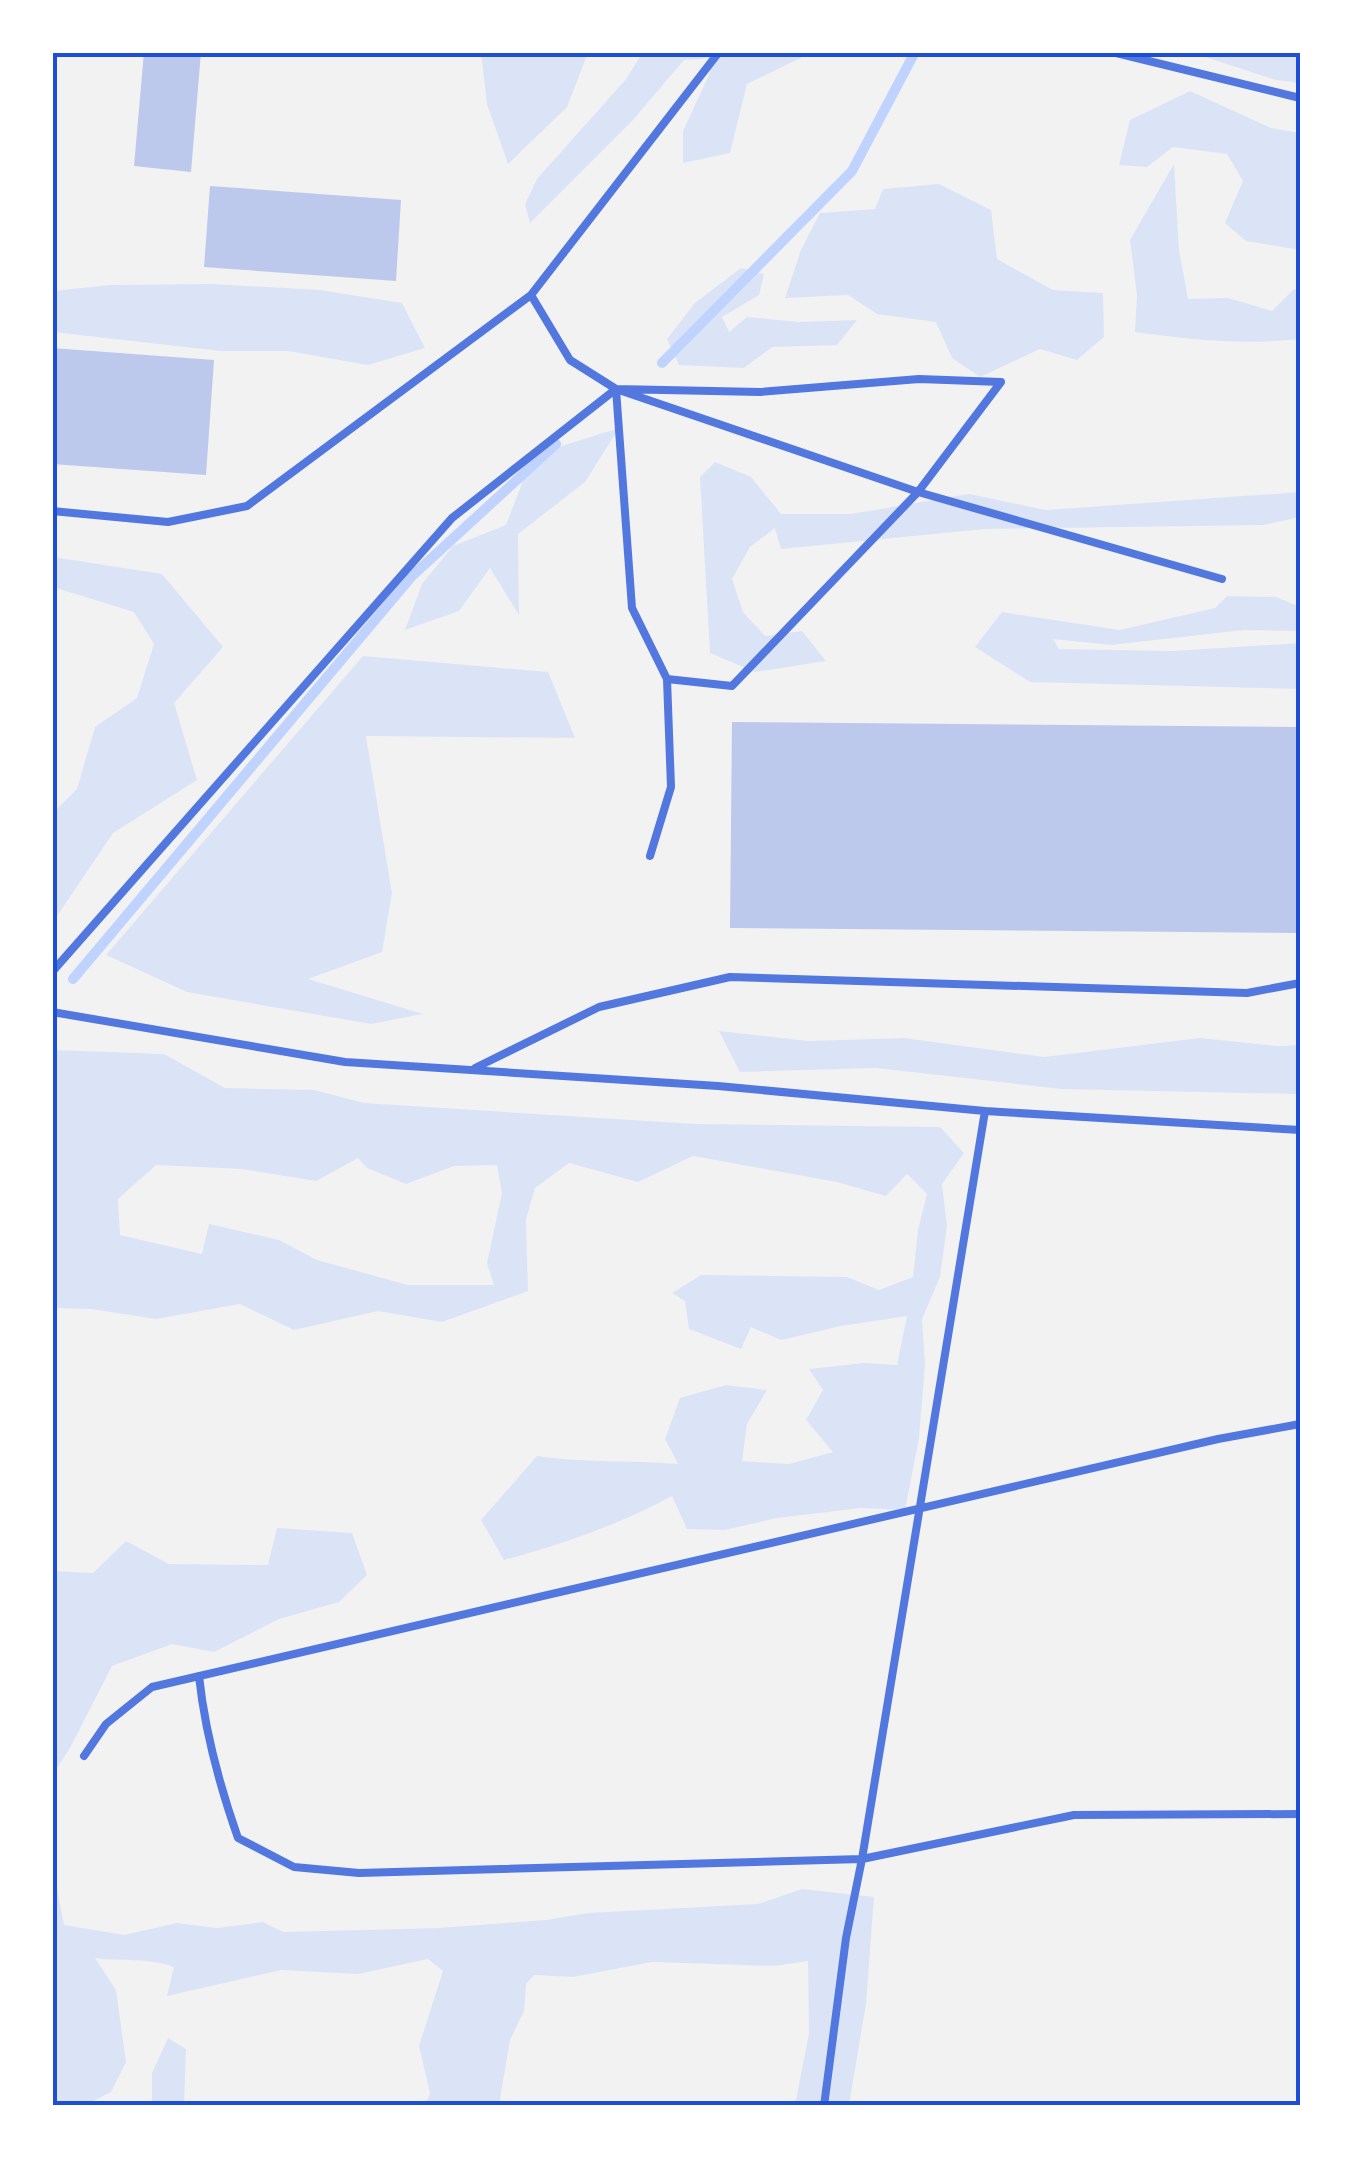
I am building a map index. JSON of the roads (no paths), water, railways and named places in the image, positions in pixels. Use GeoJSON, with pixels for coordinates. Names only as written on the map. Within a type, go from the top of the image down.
{"type":"FeatureCollection","features":[{"type":"Feature","properties":{"kind":"lane"},"geometry":{"type":"LineString","coordinates":[[52,511],[168,522],[247,506],[530,295],[719,52]]}},
{"type":"Feature","properties":{"kind":"lane"},"geometry":{"type":"LineString","coordinates":[[1112,52],[1300,98]]}},
{"type":"Feature","properties":{"kind":"lane"},"geometry":{"type":"LineString","coordinates":[[530,295],[570,360],[616,389],[918,492],[1222,579]]}},
{"type":"Feature","properties":{"kind":"lane"},"geometry":{"type":"LineString","coordinates":[[52,972],[452,518],[616,389],[760,392],[919,379],[1001,382],[918,492],[732,686],[668,679]]}},
{"type":"Feature","properties":{"kind":"lane"},"geometry":{"type":"LineString","coordinates":[[616,389],[632,608],[668,679],[671,787],[650,856]]}},
{"type":"Feature","properties":{"kind":"lane"},"geometry":{"type":"LineString","coordinates":[[471,1070],[599,1007],[730,977],[1247,993],[1300,984]]}},
{"type":"Feature","properties":{"kind":"lane"},"geometry":{"type":"LineString","coordinates":[[52,1012],[345,1062],[718,1086],[986,1112],[1300,1130]]}},
{"type":"Feature","properties":{"kind":"lane"},"geometry":{"type":"LineString","coordinates":[[824,2106],[846,1938],[986,1112]]}},
{"type":"Feature","properties":{"kind":"lane"},"geometry":{"type":"LineString","coordinates":[[84,1756],[106,1724],[152,1687],[918,1507],[1300,1424]]}},
{"type":"Feature","properties":{"kind":"lane"},"geometry":{"type":"LineString","coordinates":[[199,1676],[216,1775],[238,1838],[294,1867],[359,1873],[862,1858],[1074,1815],[1300,1814]]}},
{"type":"Feature","properties":{"kind":"waterway"},"geometry":{"type":"LineString","coordinates":[[662,363],[852,171],[915,52]]}},
{"type":"Feature","properties":{"kind":"waterway"},"geometry":{"type":"LineString","coordinates":[[73,979],[412,576],[556,444]]}}]}
